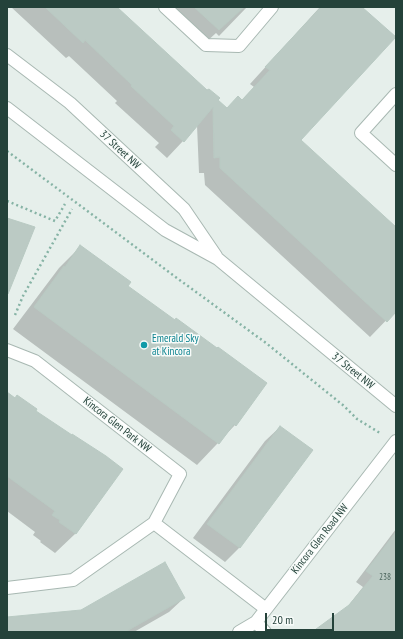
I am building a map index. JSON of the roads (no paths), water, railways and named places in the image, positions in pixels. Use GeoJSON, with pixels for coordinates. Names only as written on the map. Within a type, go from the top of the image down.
{"type":"FeatureCollection","features":[{"type":"Feature","properties":{"kind":"street"},"geometry":{"type":"LineString","coordinates":[[165,7],[206,45],[239,46],[272,7]]}},
{"type":"Feature","properties":{"kind":"street","name":"37 Street NW"},"geometry":{"type":"LineString","coordinates":[[7,55],[70,103],[184,209],[218,259]]}},
{"type":"Feature","properties":{"kind":"street"},"geometry":{"type":"LineString","coordinates":[[396,94],[361,132],[396,165]]}},
{"type":"Feature","properties":{"kind":"street","name":"37 Street NW"},"geometry":{"type":"LineString","coordinates":[[7,108],[165,230],[218,259],[396,406]]}},
{"type":"Feature","properties":{"kind":"street","name":"Kincora Glen Park NW"},"geometry":{"type":"LineString","coordinates":[[7,350],[35,361],[180,474],[154,522],[73,580],[7,588]]}},
{"type":"Feature","properties":{"kind":"street","name":"Kincora Glen Road NW"},"geometry":{"type":"LineString","coordinates":[[239,632],[256,622],[396,441]]}},
{"type":"Feature","properties":{"kind":"street"},"geometry":{"type":"LineString","coordinates":[[154,522],[266,609]]}},
{"type":"Feature","properties":{"kind":"street"},"geometry":{"type":"LineString","coordinates":[[256,622],[266,632]]}},
{"type":"Feature","properties":{"kind":"place","name":"Emerald Sky at Kincora"},"geometry":{"type":"Point","coordinates":[144,345]}}]}
